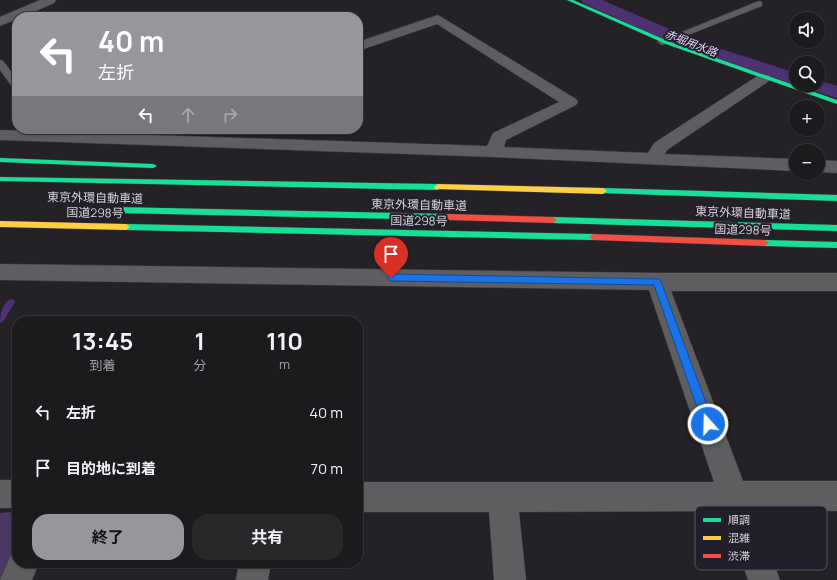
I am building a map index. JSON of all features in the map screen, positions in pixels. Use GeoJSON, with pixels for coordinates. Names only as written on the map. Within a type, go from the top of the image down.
{"type":"FeatureCollection","features":[{"type":"Feature","properties":{"kind":"main road"},"geometry":{"type":"LineString","coordinates":[[569,0],[662,42],[837,102]]}},
{"type":"Feature","properties":{"kind":"main road"},"geometry":{"type":"LineString","coordinates":[[0,160],[162,167],[0,165]]}},
{"type":"Feature","properties":{"kind":"main road","name":"東京外環自動車道"},"geometry":{"type":"LineString","coordinates":[[0,179],[551,189],[837,198]]}},
{"type":"Feature","properties":{"kind":"main road","name":"東京外環自動車道"},"geometry":{"type":"LineString","coordinates":[[103,210],[602,221],[837,228]]}},
{"type":"Feature","properties":{"kind":"main road","name":"国道298号"},"geometry":{"type":"LineString","coordinates":[[0,225],[117,225],[837,245]]}},
{"type":"Feature","properties":{"kind":"street"},"geometry":{"type":"LineString","coordinates":[[21,12],[50,0]]}},
{"type":"Feature","properties":{"kind":"street"},"geometry":{"type":"LineString","coordinates":[[1,8],[12,14]]}},
{"type":"Feature","properties":{"kind":"street"},"geometry":{"type":"LineString","coordinates":[[0,22],[12,16]]}},
{"type":"Feature","properties":{"kind":"street"},"geometry":{"type":"LineString","coordinates":[[363,45],[438,19],[570,102],[499,137],[493,152]]}},
{"type":"Feature","properties":{"kind":"street"},"geometry":{"type":"LineString","coordinates":[[654,159],[660,147],[764,78]]}},
{"type":"Feature","properties":{"kind":"street"},"geometry":{"type":"LineString","coordinates":[[0,135],[15,134]]}},
{"type":"Feature","properties":{"kind":"street"},"geometry":{"type":"LineString","coordinates":[[91,134],[789,165]]}},
{"type":"Feature","properties":{"kind":"street"},"geometry":{"type":"LineString","coordinates":[[825,166],[837,167]]}},
{"type":"Feature","properties":{"kind":"street"},"geometry":{"type":"LineString","coordinates":[[0,272],[657,282],[837,282]]}},
{"type":"Feature","properties":{"kind":"street"},"geometry":{"type":"LineString","coordinates":[[657,282],[738,506]]}},
{"type":"Feature","properties":{"kind":"street"},"geometry":{"type":"LineString","coordinates":[[0,494],[12,494]]}},
{"type":"Feature","properties":{"kind":"street"},"geometry":{"type":"LineString","coordinates":[[363,497],[503,499],[734,495],[837,496]]}},
{"type":"Feature","properties":{"kind":"street"},"geometry":{"type":"LineString","coordinates":[[503,499],[510,580]]}},
{"type":"Feature","properties":{"kind":"street"},"geometry":{"type":"LineString","coordinates":[[16,580],[21,568]]}},
{"type":"Feature","properties":{"kind":"street"},"geometry":{"type":"LineString","coordinates":[[252,580],[254,568]]}},
{"type":"Feature","properties":{"kind":"street"},"geometry":{"type":"LineString","coordinates":[[760,570],[764,580]]}},
{"type":"Feature","properties":{"kind":"lane"},"geometry":{"type":"LineString","coordinates":[[662,42],[759,4]]}},
{"type":"Feature","properties":{"kind":"lane"},"geometry":{"type":"LineString","coordinates":[[0,63],[12,79]]}},
{"type":"Feature","properties":{"kind":"shaded area"},"geometry":{"type":"Polygon","coordinates":[[[10,512],[12,516],[12,556],[3,580],[0,580],[0,513],[10,512]]]}},
{"type":"Feature","properties":{"kind":"waterway","name":"赤堀用水路"},"geometry":{"type":"LineString","coordinates":[[589,0],[691,45],[789,77]]}},
{"type":"Feature","properties":{"kind":"waterway","name":"赤堀用水路"},"geometry":{"type":"LineString","coordinates":[[825,88],[837,92]]}},
{"type":"Feature","properties":{"kind":"waterway"},"geometry":{"type":"LineString","coordinates":[[0,320],[11,302]]}},
{"type":"Feature","properties":{"kind":"traffic: fast"},"geometry":{"type":"LineString","coordinates":[[569,0],[668,43],[837,102]]}},
{"type":"Feature","properties":{"kind":"traffic: fast"},"geometry":{"type":"LineString","coordinates":[[0,160],[153,166]]}},
{"type":"Feature","properties":{"kind":"traffic: fast"},"geometry":{"type":"LineString","coordinates":[[0,179],[438,187]]}},
{"type":"Feature","properties":{"kind":"traffic: fast"},"geometry":{"type":"LineString","coordinates":[[603,191],[837,198]]}},
{"type":"Feature","properties":{"kind":"traffic: fast"},"geometry":{"type":"LineString","coordinates":[[116,210],[448,217]]}},
{"type":"Feature","properties":{"kind":"traffic: fast"},"geometry":{"type":"LineString","coordinates":[[553,220],[837,228]]}},
{"type":"Feature","properties":{"kind":"traffic: fast"},"geometry":{"type":"LineString","coordinates":[[126,227],[593,237]]}},
{"type":"Feature","properties":{"kind":"traffic: fast"},"geometry":{"type":"LineString","coordinates":[[765,243],[837,245]]}},
{"type":"Feature","properties":{"kind":"traffic: slow"},"geometry":{"type":"LineString","coordinates":[[438,187],[603,191]]}},
{"type":"Feature","properties":{"kind":"traffic: slow"},"geometry":{"type":"LineString","coordinates":[[0,224],[126,227]]}},
{"type":"Feature","properties":{"kind":"traffic: jam"},"geometry":{"type":"LineString","coordinates":[[448,217],[553,220]]}},
{"type":"Feature","properties":{"kind":"traffic: jam"},"geometry":{"type":"LineString","coordinates":[[593,237],[765,243]]}},
{"type":"Feature","properties":{"kind":"route"},"geometry":{"type":"LineString","coordinates":[[391,278],[657,282],[708,424]]}}]}
